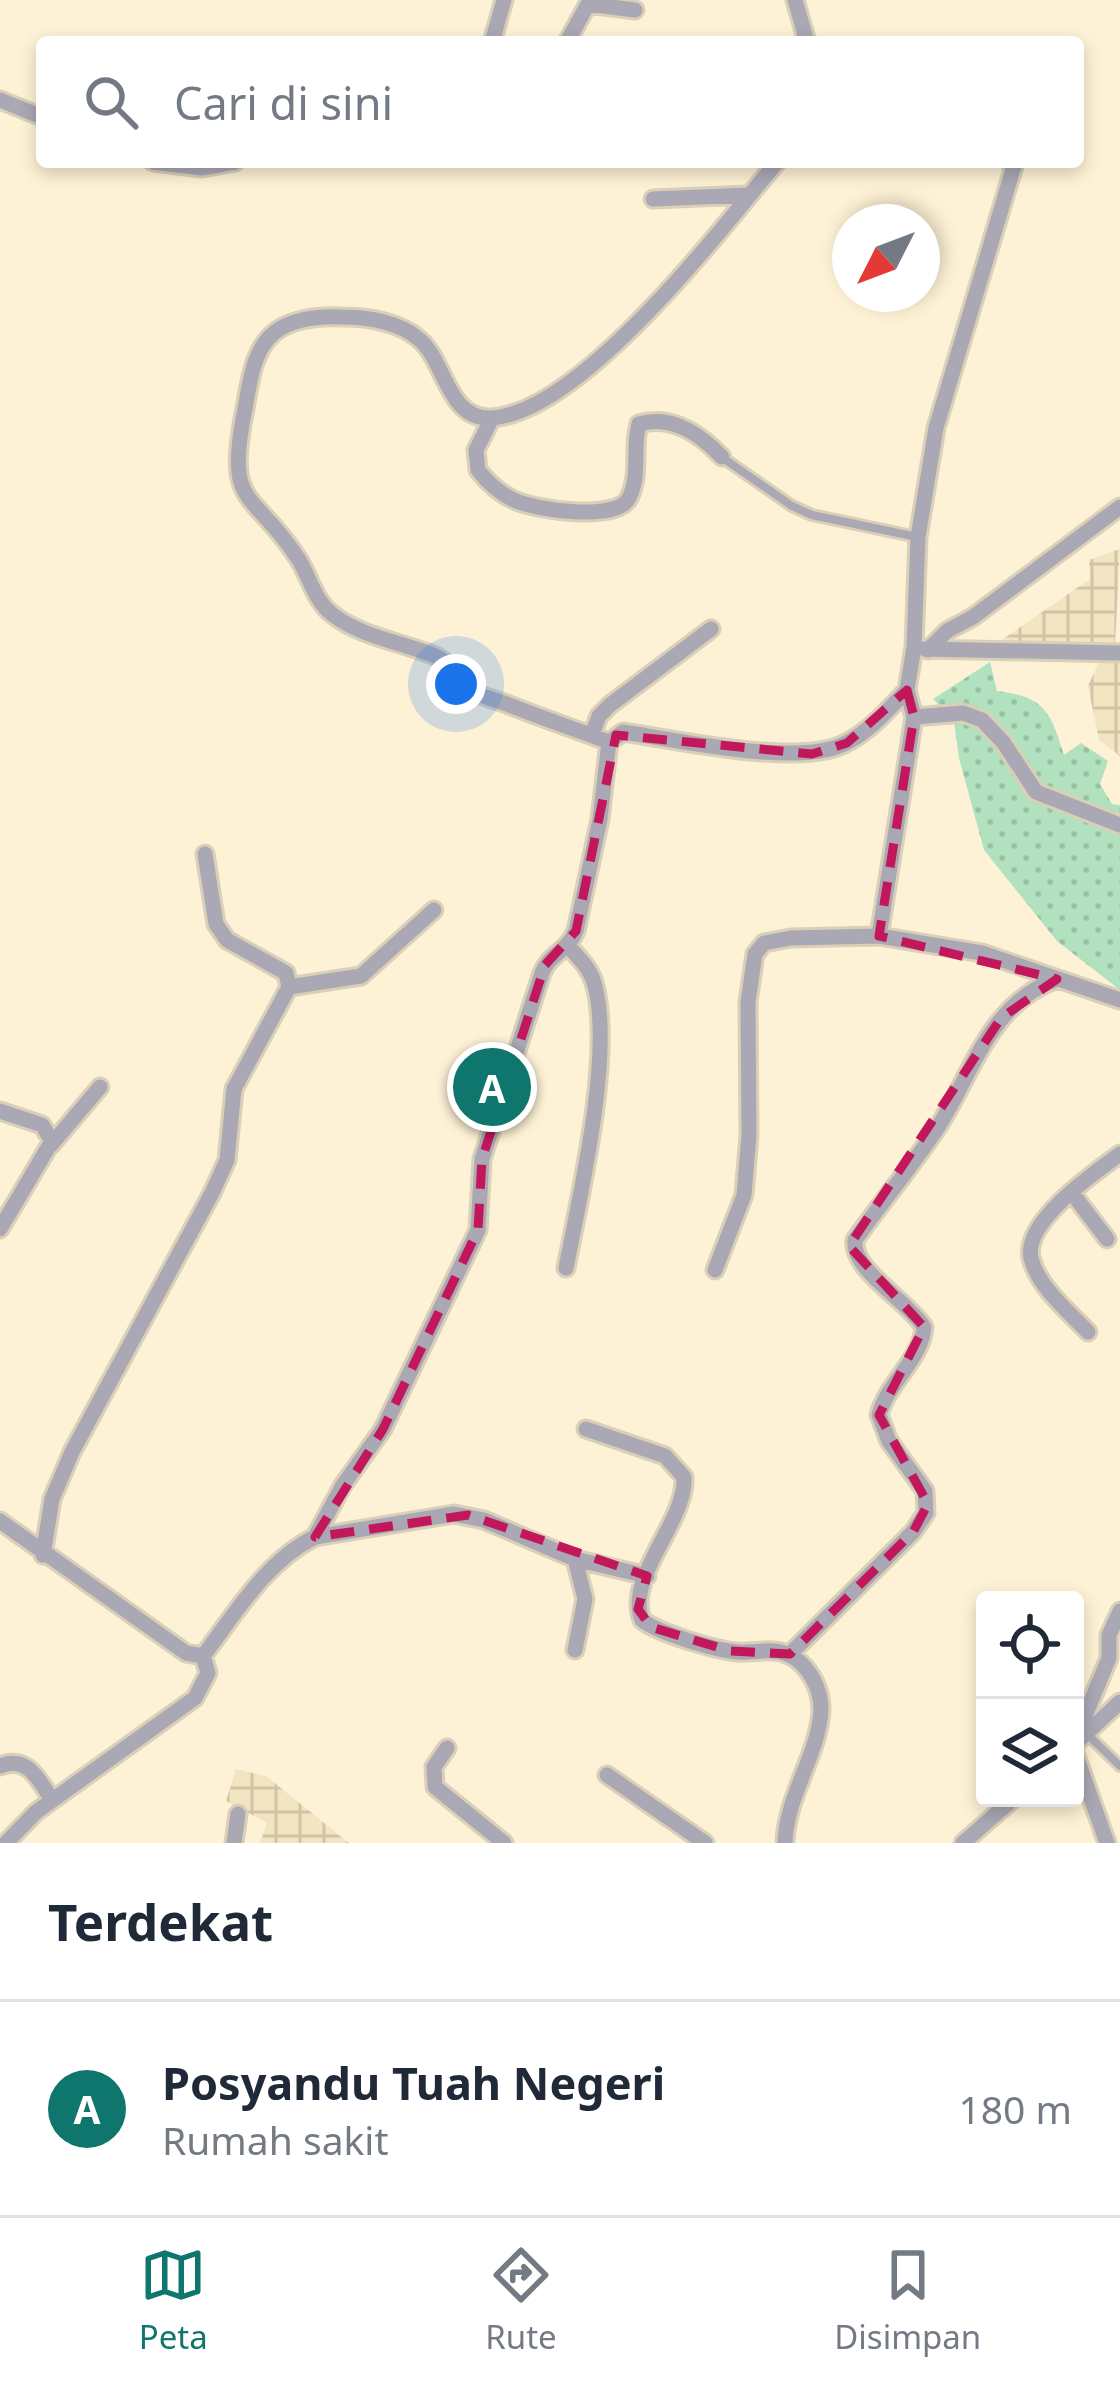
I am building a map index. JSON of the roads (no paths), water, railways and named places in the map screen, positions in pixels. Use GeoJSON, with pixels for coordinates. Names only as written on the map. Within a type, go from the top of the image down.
{"type":"FeatureCollection","features":[{"type":"Feature","properties":{"kind":"street"},"geometry":{"type":"LineString","coordinates":[[494,36],[504,0]]}},
{"type":"Feature","properties":{"kind":"street"},"geometry":{"type":"LineString","coordinates":[[795,0],[808,36]]}},
{"type":"Feature","properties":{"kind":"street"},"geometry":{"type":"LineString","coordinates":[[571,36],[580,11],[588,4],[635,10]]}},
{"type":"Feature","properties":{"kind":"street"},"geometry":{"type":"LineString","coordinates":[[0,100],[36,115]]}},
{"type":"Feature","properties":{"kind":"street"},"geometry":{"type":"LineString","coordinates":[[609,742],[478,693],[444,660],[336,618],[321,604],[286,543],[243,493],[238,478],[240,438],[257,356],[272,335],[295,322],[355,317],[410,332],[432,354],[459,403],[477,416],[492,418],[544,398],[588,370],[772,168]]}},
{"type":"Feature","properties":{"kind":"street"},"geometry":{"type":"LineString","coordinates":[[609,742],[623,733],[812,754],[847,743],[874,725],[907,690],[921,648],[918,537],[936,428],[1012,168]]}},
{"type":"Feature","properties":{"kind":"street"},"geometry":{"type":"LineString","coordinates":[[653,199],[749,195]]}},
{"type":"Feature","properties":{"kind":"street"},"geometry":{"type":"LineString","coordinates":[[492,418],[476,450],[478,470],[510,499],[542,508],[604,514],[622,506],[629,499],[635,476],[634,441],[639,424],[648,421],[691,429],[722,457]]}},
{"type":"Feature","properties":{"kind":"street"},"geometry":{"type":"LineString","coordinates":[[921,648],[974,617],[1120,507]]}},
{"type":"Feature","properties":{"kind":"street"},"geometry":{"type":"LineString","coordinates":[[592,735],[598,716],[610,705],[711,629]]}},
{"type":"Feature","properties":{"kind":"street"},"geometry":{"type":"LineString","coordinates":[[921,648],[1120,653]]}},
{"type":"Feature","properties":{"kind":"street"},"geometry":{"type":"LineString","coordinates":[[879,936],[914,717],[907,690]]}},
{"type":"Feature","properties":{"kind":"street"},"geometry":{"type":"LineString","coordinates":[[914,717],[963,713],[982,720],[1003,742],[1036,792],[1120,825]]}},
{"type":"Feature","properties":{"kind":"street"},"geometry":{"type":"LineString","coordinates":[[315,1538],[343,1484],[383,1429],[473,1242],[481,1212],[482,1160],[542,973],[550,959],[569,947],[600,818],[609,742]]}},
{"type":"Feature","properties":{"kind":"street"},"geometry":{"type":"LineString","coordinates":[[43,1555],[52,1498],[212,1193],[226,1160],[234,1089],[289,987],[286,973],[227,940],[216,924],[205,854]]}},
{"type":"Feature","properties":{"kind":"street"},"geometry":{"type":"LineString","coordinates":[[289,987],[361,976],[434,910]]}},
{"type":"Feature","properties":{"kind":"street"},"geometry":{"type":"LineString","coordinates":[[716,1270],[744,1195],[747,1018],[756,950],[774,940],[879,936],[982,953],[1120,1000]]}},
{"type":"Feature","properties":{"kind":"street"},"geometry":{"type":"LineString","coordinates":[[566,1268],[590,1139],[599,1044],[595,986],[588,968],[569,947]]}},
{"type":"Feature","properties":{"kind":"street"},"geometry":{"type":"LineString","coordinates":[[790,1654],[913,1532],[928,1504],[926,1491],[889,1441],[879,1415],[920,1344],[924,1327],[863,1265],[853,1244],[936,1129],[1001,1018],[1026,993],[1057,979]]}},
{"type":"Feature","properties":{"kind":"street"},"geometry":{"type":"LineString","coordinates":[[0,1229],[51,1145],[100,1087]]}},
{"type":"Feature","properties":{"kind":"street"},"geometry":{"type":"LineString","coordinates":[[0,1111],[42,1124],[51,1145]]}},
{"type":"Feature","properties":{"kind":"street"},"geometry":{"type":"LineString","coordinates":[[1088,1332],[1055,1297],[1031,1258],[1036,1231],[1072,1193],[1120,1154]]}},
{"type":"Feature","properties":{"kind":"street"},"geometry":{"type":"LineString","coordinates":[[1072,1193],[1107,1238]]}},
{"type":"Feature","properties":{"kind":"street"},"geometry":{"type":"LineString","coordinates":[[586,1429],[665,1456],[685,1477],[682,1496],[646,1576],[638,1609],[642,1620],[651,1627],[730,1651],[790,1654],[818,1690],[814,1743],[792,1801],[784,1843]]}},
{"type":"Feature","properties":{"kind":"street"},"geometry":{"type":"LineString","coordinates":[[6,1843],[52,1800],[195,1698],[206,1682],[203,1656],[275,1566],[315,1538],[454,1514],[484,1520],[575,1559],[646,1576]]}},
{"type":"Feature","properties":{"kind":"street"},"geometry":{"type":"LineString","coordinates":[[0,1521],[186,1652],[203,1656]]}},
{"type":"Feature","properties":{"kind":"street"},"geometry":{"type":"LineString","coordinates":[[575,1559],[585,1600],[575,1650]]}},
{"type":"Feature","properties":{"kind":"street"},"geometry":{"type":"LineString","coordinates":[[1084,1726],[1120,1611]]}},
{"type":"Feature","properties":{"kind":"street"},"geometry":{"type":"LineString","coordinates":[[1084,1736],[1120,1702]]}},
{"type":"Feature","properties":{"kind":"street"},"geometry":{"type":"LineString","coordinates":[[447,1748],[434,1767],[435,1787],[504,1843]]}},
{"type":"Feature","properties":{"kind":"street"},"geometry":{"type":"LineString","coordinates":[[0,1766],[12,1761],[26,1766],[52,1800]]}},
{"type":"Feature","properties":{"kind":"street"},"geometry":{"type":"LineString","coordinates":[[1084,1763],[1107,1843]]}},
{"type":"Feature","properties":{"kind":"street"},"geometry":{"type":"LineString","coordinates":[[607,1775],[705,1843]]}},
{"type":"Feature","properties":{"kind":"street"},"geometry":{"type":"LineString","coordinates":[[963,1843],[1004,1807]]}},
{"type":"Feature","properties":{"kind":"street"},"geometry":{"type":"LineString","coordinates":[[234,1843],[238,1814]]}},
{"type":"Feature","properties":{"kind":"lane"},"geometry":{"type":"LineString","coordinates":[[722,457],[812,515],[918,537]]}},
{"type":"Feature","properties":{"kind":"lane"},"geometry":{"type":"LineString","coordinates":[[1084,1745],[1120,1766]]}},
{"type":"Feature","properties":{"kind":"place","name":"Posyandu Tuah Negeri"},"geometry":{"type":"Point","coordinates":[492,1087]}}]}
